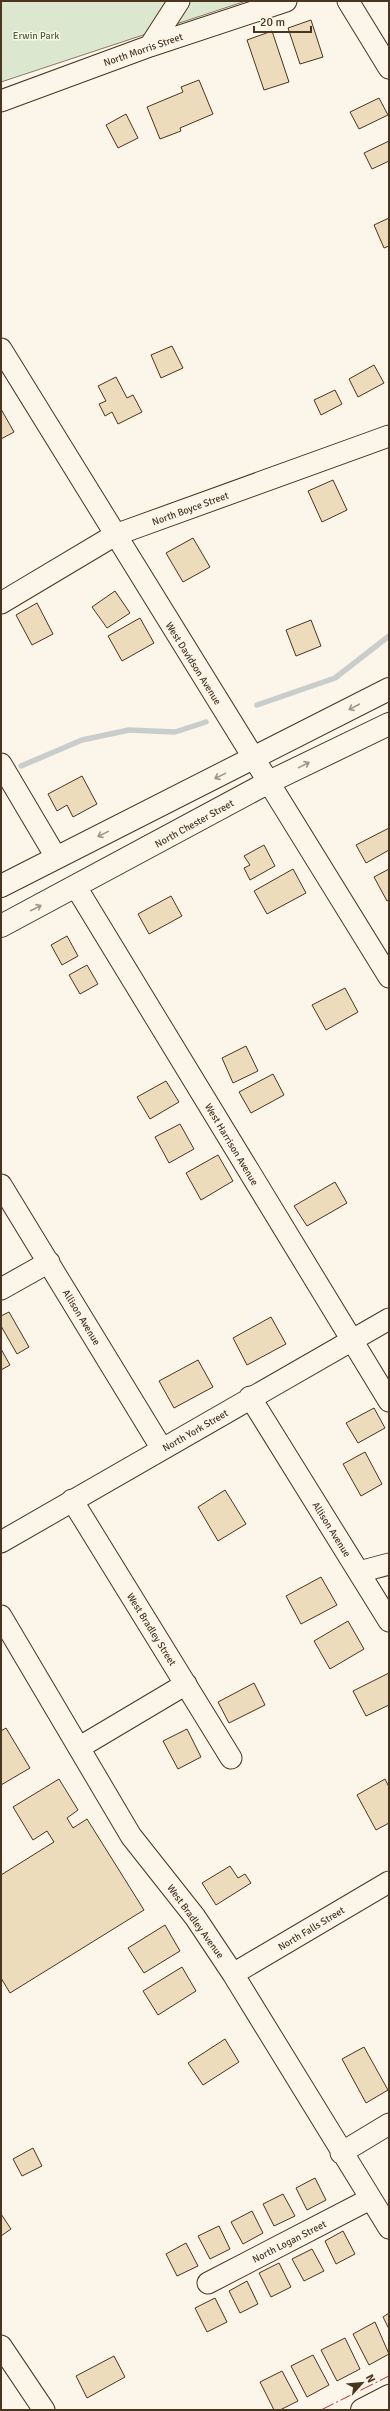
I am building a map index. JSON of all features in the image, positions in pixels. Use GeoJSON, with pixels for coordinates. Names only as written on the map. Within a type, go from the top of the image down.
{"type":"FeatureCollection","features":[{"type":"Feature","properties":{"kind":"main road"},"geometry":{"type":"LineString","coordinates":[[1,886],[56,857],[255,759],[389,689]]}},
{"type":"Feature","properties":{"kind":"main road","name":"North Chester Street"},"geometry":{"type":"LineString","coordinates":[[1,926],[269,782],[389,724]]}},
{"type":"Feature","properties":{"kind":"main road"},"geometry":{"type":"LineString","coordinates":[[362,2410],[389,2396]]}},
{"type":"Feature","properties":{"kind":"street"},"geometry":{"type":"LineString","coordinates":[[150,46],[179,1]]}},
{"type":"Feature","properties":{"kind":"street","name":"North Morris Street"},"geometry":{"type":"LineString","coordinates":[[1,101],[150,46],[286,1]]}},
{"type":"Feature","properties":{"kind":"street"},"geometry":{"type":"LineString","coordinates":[[348,1],[389,68]]}},
{"type":"Feature","properties":{"kind":"street","name":"West Davidson Avenue"},"geometry":{"type":"LineString","coordinates":[[1,348],[115,536],[389,976]]}},
{"type":"Feature","properties":{"kind":"street","name":"North Boyce Street"},"geometry":{"type":"LineString","coordinates":[[1,603],[115,536],[389,436]]}},
{"type":"Feature","properties":{"kind":"street"},"geometry":{"type":"LineString","coordinates":[[1,764],[56,857]]}},
{"type":"Feature","properties":{"kind":"street","name":"West Harrison Avenue"},"geometry":{"type":"LineString","coordinates":[[76,887],[389,1401]]}},
{"type":"Feature","properties":{"kind":"street","name":"Allison Avenue"},"geometry":{"type":"LineString","coordinates":[[1,1185],[162,1449]]}},
{"type":"Feature","properties":{"kind":"street"},"geometry":{"type":"LineString","coordinates":[[1,1289],[48,1262]]}},
{"type":"Feature","properties":{"kind":"street","name":"North York Street"},"geometry":{"type":"LineString","coordinates":[[1,1542],[250,1397],[389,1319]]}},
{"type":"Feature","properties":{"kind":"street","name":"Allison Avenue"},"geometry":{"type":"LineString","coordinates":[[250,1397],[389,1621]]}},
{"type":"Feature","properties":{"kind":"street","name":"West Bradley Street"},"geometry":{"type":"LineString","coordinates":[[72,1500],[231,1758]]}},
{"type":"Feature","properties":{"kind":"street"},"geometry":{"type":"LineString","coordinates":[[359,1572],[389,1564]]}},
{"type":"Feature","properties":{"kind":"street","name":"West Bradley Avenue"},"geometry":{"type":"LineString","coordinates":[[1,1616],[80,1746],[131,1836],[195,1917],[234,1974],[341,2153],[389,2228]]}},
{"type":"Feature","properties":{"kind":"street"},"geometry":{"type":"LineString","coordinates":[[80,1746],[186,1684]]}},
{"type":"Feature","properties":{"kind":"street","name":"North Falls Street"},"geometry":{"type":"LineString","coordinates":[[234,1974],[389,1882]]}},
{"type":"Feature","properties":{"kind":"street"},"geometry":{"type":"LineString","coordinates":[[341,2153],[389,2124]]}},
{"type":"Feature","properties":{"kind":"street","name":"North Logan Street"},"geometry":{"type":"LineString","coordinates":[[208,2283],[370,2199]]}},
{"type":"Feature","properties":{"kind":"street"},"geometry":{"type":"LineString","coordinates":[[1,2346],[44,2410]]}},
{"type":"Feature","properties":{"kind":"green space","name":"Erwin Park"},"geometry":{"type":"Polygon","coordinates":[[[1,1],[246,1],[1,82],[1,1]]]}},
{"type":"Feature","properties":{"kind":"building"},"geometry":{"type":"Polygon","coordinates":[[[311,20],[323,57],[300,64],[288,28],[311,20]]]}},
{"type":"Feature","properties":{"kind":"building"},"geometry":{"type":"Polygon","coordinates":[[[272,31],[289,82],[264,90],[247,40],[272,31]]]}},
{"type":"Feature","properties":{"kind":"building"},"geometry":{"type":"Polygon","coordinates":[[[199,80],[213,114],[180,128],[181,131],[160,139],[147,107],[183,92],[181,87],[199,80]]]}},
{"type":"Feature","properties":{"kind":"building"},"geometry":{"type":"Polygon","coordinates":[[[379,98],[388,115],[359,129],[350,112],[379,98]]]}},
{"type":"Feature","properties":{"kind":"building"},"geometry":{"type":"Polygon","coordinates":[[[126,114],[138,138],[118,148],[106,125],[126,114]]]}},
{"type":"Feature","properties":{"kind":"building"},"geometry":{"type":"Polygon","coordinates":[[[389,141],[389,161],[372,169],[364,153],[389,141]]]}},
{"type":"Feature","properties":{"kind":"building"},"geometry":{"type":"Polygon","coordinates":[[[389,218],[389,246],[384,248],[374,225],[389,218]]]}},
{"type":"Feature","properties":{"kind":"building"},"geometry":{"type":"Polygon","coordinates":[[[172,346],[183,368],[161,378],[151,355],[172,346]]]}},
{"type":"Feature","properties":{"kind":"building"},"geometry":{"type":"Polygon","coordinates":[[[374,365],[384,383],[358,397],[349,379],[374,365]]]}},
{"type":"Feature","properties":{"kind":"building"},"geometry":{"type":"Polygon","coordinates":[[[116,377],[127,398],[133,395],[142,412],[118,424],[112,412],[105,416],[99,404],[106,401],[98,386],[116,377]]]}},
{"type":"Feature","properties":{"kind":"building"},"geometry":{"type":"Polygon","coordinates":[[[335,390],[342,404],[321,415],[314,400],[335,390]]]}},
{"type":"Feature","properties":{"kind":"building"},"geometry":{"type":"Polygon","coordinates":[[[1,409],[14,432],[1,439],[1,409]]]}},
{"type":"Feature","properties":{"kind":"building"},"geometry":{"type":"Polygon","coordinates":[[[333,480],[347,510],[322,522],[308,491],[333,480]]]}},
{"type":"Feature","properties":{"kind":"building"},"geometry":{"type":"Polygon","coordinates":[[[193,538],[210,567],[183,582],[166,553],[193,538]]]}},
{"type":"Feature","properties":{"kind":"building"},"geometry":{"type":"Polygon","coordinates":[[[115,591],[130,613],[107,628],[92,607],[115,591]]]}},
{"type":"Feature","properties":{"kind":"building"},"geometry":{"type":"Polygon","coordinates":[[[37,603],[53,634],[32,645],[16,615],[37,603]]]}},
{"type":"Feature","properties":{"kind":"building"},"geometry":{"type":"Polygon","coordinates":[[[140,618],[154,643],[122,661],[108,636],[140,618]]]}},
{"type":"Feature","properties":{"kind":"building"},"geometry":{"type":"Polygon","coordinates":[[[311,620],[321,646],[296,656],[286,630],[311,620]]]}},
{"type":"Feature","properties":{"kind":"building"},"geometry":{"type":"Polygon","coordinates":[[[82,776],[97,804],[73,817],[67,805],[57,811],[48,794],[82,776]]]}},
{"type":"Feature","properties":{"kind":"building"},"geometry":{"type":"Polygon","coordinates":[[[389,828],[389,850],[366,863],[356,845],[389,828]]]}},
{"type":"Feature","properties":{"kind":"building"},"geometry":{"type":"Polygon","coordinates":[[[264,845],[275,866],[250,880],[244,868],[250,865],[244,856],[264,845]]]}},
{"type":"Feature","properties":{"kind":"building"},"geometry":{"type":"Polygon","coordinates":[[[293,869],[306,893],[267,914],[254,891],[293,869]]]}},
{"type":"Feature","properties":{"kind":"building"},"geometry":{"type":"Polygon","coordinates":[[[389,869],[389,900],[387,901],[374,877],[389,869]]]}},
{"type":"Feature","properties":{"kind":"building"},"geometry":{"type":"Polygon","coordinates":[[[171,896],[182,916],[149,934],[138,914],[171,896]]]}},
{"type":"Feature","properties":{"kind":"building"},"geometry":{"type":"Polygon","coordinates":[[[67,936],[78,956],[62,965],[51,945],[67,936]]]}},
{"type":"Feature","properties":{"kind":"building"},"geometry":{"type":"Polygon","coordinates":[[[87,965],[98,984],[80,994],[69,975],[87,965]]]}},
{"type":"Feature","properties":{"kind":"building"},"geometry":{"type":"Polygon","coordinates":[[[345,988],[358,1012],[326,1030],[312,1005],[345,988]]]}},
{"type":"Feature","properties":{"kind":"building"},"geometry":{"type":"Polygon","coordinates":[[[246,1046],[258,1071],[233,1083],[222,1058],[246,1046]]]}},
{"type":"Feature","properties":{"kind":"building"},"geometry":{"type":"Polygon","coordinates":[[[273,1074],[284,1095],[251,1113],[239,1092],[273,1074]]]}},
{"type":"Feature","properties":{"kind":"building"},"geometry":{"type":"Polygon","coordinates":[[[166,1081],[179,1102],[150,1119],[137,1097],[166,1081]]]}},
{"type":"Feature","properties":{"kind":"building"},"geometry":{"type":"Polygon","coordinates":[[[180,1124],[194,1149],[169,1163],[155,1137],[180,1124]]]}},
{"type":"Feature","properties":{"kind":"building"},"geometry":{"type":"Polygon","coordinates":[[[218,1155],[233,1181],[201,1200],[186,1173],[218,1155]]]}},
{"type":"Feature","properties":{"kind":"building"},"geometry":{"type":"Polygon","coordinates":[[[335,1182],[347,1203],[307,1226],[294,1206],[335,1182]]]}},
{"type":"Feature","properties":{"kind":"building"},"geometry":{"type":"Polygon","coordinates":[[[9,1312],[29,1347],[17,1354],[1,1326],[1,1316],[9,1312]]]}},
{"type":"Feature","properties":{"kind":"building"},"geometry":{"type":"Polygon","coordinates":[[[271,1317],[286,1344],[247,1365],[233,1338],[271,1317]]]}},
{"type":"Feature","properties":{"kind":"building"},"geometry":{"type":"Polygon","coordinates":[[[1,1349],[10,1365],[1,1370],[1,1349]]]}},
{"type":"Feature","properties":{"kind":"building"},"geometry":{"type":"Polygon","coordinates":[[[198,1360],[213,1387],[174,1408],[159,1381],[198,1360]]]}},
{"type":"Feature","properties":{"kind":"building"},"geometry":{"type":"Polygon","coordinates":[[[374,1408],[385,1428],[358,1443],[346,1423],[374,1408]]]}},
{"type":"Feature","properties":{"kind":"building"},"geometry":{"type":"Polygon","coordinates":[[[365,1452],[382,1484],[361,1496],[343,1464],[365,1452]]]}},
{"type":"Feature","properties":{"kind":"building"},"geometry":{"type":"Polygon","coordinates":[[[225,1490],[246,1524],[218,1541],[198,1507],[225,1490]]]}},
{"type":"Feature","properties":{"kind":"building"},"geometry":{"type":"Polygon","coordinates":[[[321,1577],[337,1605],[301,1624],[286,1596],[321,1577]]]}},
{"type":"Feature","properties":{"kind":"building"},"geometry":{"type":"Polygon","coordinates":[[[348,1621],[364,1649],[330,1669],[314,1641],[348,1621]]]}},
{"type":"Feature","properties":{"kind":"building"},"geometry":{"type":"Polygon","coordinates":[[[389,1673],[389,1705],[366,1716],[353,1691],[389,1673]]]}},
{"type":"Feature","properties":{"kind":"building"},"geometry":{"type":"Polygon","coordinates":[[[254,1683],[265,1705],[229,1723],[218,1702],[254,1683]]]}},
{"type":"Feature","properties":{"kind":"building"},"geometry":{"type":"Polygon","coordinates":[[[6,1728],[30,1768],[1,1785],[1,1731],[6,1728]]]}},
{"type":"Feature","properties":{"kind":"building"},"geometry":{"type":"Polygon","coordinates":[[[187,1729],[201,1757],[178,1769],[163,1741],[187,1729]]]}},
{"type":"Feature","properties":{"kind":"building"},"geometry":{"type":"Polygon","coordinates":[[[59,1779],[78,1810],[67,1818],[73,1828],[87,1819],[144,1910],[10,1993],[1,1978],[1,1875],[54,1842],[47,1831],[33,1840],[13,1807],[59,1779]]]}},
{"type":"Feature","properties":{"kind":"building"},"geometry":{"type":"Polygon","coordinates":[[[385,1779],[389,1787],[389,1823],[376,1830],[357,1795],[385,1779]]]}},
{"type":"Feature","properties":{"kind":"building"},"geometry":{"type":"Polygon","coordinates":[[[230,1866],[238,1878],[245,1874],[251,1883],[216,1905],[202,1883],[230,1866]]]}},
{"type":"Feature","properties":{"kind":"building"},"geometry":{"type":"Polygon","coordinates":[[[165,1925],[180,1951],[144,1973],[128,1948],[165,1925]]]}},
{"type":"Feature","properties":{"kind":"building"},"geometry":{"type":"Polygon","coordinates":[[[182,1967],[196,1991],[158,2015],[143,1991],[182,1967]]]}},
{"type":"Feature","properties":{"kind":"building"},"geometry":{"type":"Polygon","coordinates":[[[225,2039],[239,2062],[203,2085],[188,2063],[225,2039]]]}},
{"type":"Feature","properties":{"kind":"building"},"geometry":{"type":"Polygon","coordinates":[[[364,2047],[388,2090],[366,2103],[342,2059],[364,2047]]]}},
{"type":"Feature","properties":{"kind":"building"},"geometry":{"type":"Polygon","coordinates":[[[33,2148],[42,2166],[22,2176],[13,2159],[33,2148]]]}},
{"type":"Feature","properties":{"kind":"building"},"geometry":{"type":"Polygon","coordinates":[[[315,2178],[326,2200],[307,2210],[296,2188],[315,2178]]]}},
{"type":"Feature","properties":{"kind":"building"},"geometry":{"type":"Polygon","coordinates":[[[283,2194],[295,2216],[274,2226],[263,2204],[283,2194]]]}},
{"type":"Feature","properties":{"kind":"building"},"geometry":{"type":"Polygon","coordinates":[[[252,2211],[263,2233],[243,2244],[231,2222],[252,2211]]]}},
{"type":"Feature","properties":{"kind":"building"},"geometry":{"type":"Polygon","coordinates":[[[1,2214],[11,2229],[1,2236],[1,2214]]]}},
{"type":"Feature","properties":{"kind":"building"},"geometry":{"type":"Polygon","coordinates":[[[219,2226],[230,2249],[210,2259],[198,2236],[219,2226]]]}},
{"type":"Feature","properties":{"kind":"building"},"geometry":{"type":"Polygon","coordinates":[[[343,2231],[355,2254],[336,2264],[325,2241],[343,2231]]]}},
{"type":"Feature","properties":{"kind":"building"},"geometry":{"type":"Polygon","coordinates":[[[186,2243],[198,2266],[177,2276],[166,2254],[186,2243]]]}},
{"type":"Feature","properties":{"kind":"building"},"geometry":{"type":"Polygon","coordinates":[[[312,2249],[324,2271],[304,2281],[292,2259],[312,2249]]]}},
{"type":"Feature","properties":{"kind":"building"},"geometry":{"type":"Polygon","coordinates":[[[279,2263],[291,2287],[271,2297],[259,2273],[279,2263]]]}},
{"type":"Feature","properties":{"kind":"building"},"geometry":{"type":"Polygon","coordinates":[[[247,2281],[258,2304],[240,2313],[229,2291],[247,2281]]]}},
{"type":"Feature","properties":{"kind":"building"},"geometry":{"type":"Polygon","coordinates":[[[215,2298],[227,2322],[207,2332],[195,2308],[215,2298]]]}},
{"type":"Feature","properties":{"kind":"building"},"geometry":{"type":"Polygon","coordinates":[[[389,2313],[389,2329],[383,2317],[389,2313]]]}},
{"type":"Feature","properties":{"kind":"building"},"geometry":{"type":"Polygon","coordinates":[[[375,2322],[389,2354],[369,2365],[353,2334],[375,2322]]]}},
{"type":"Feature","properties":{"kind":"building"},"geometry":{"type":"Polygon","coordinates":[[[345,2338],[360,2369],[337,2381],[321,2350],[345,2338]]]}},
{"type":"Feature","properties":{"kind":"building"},"geometry":{"type":"Polygon","coordinates":[[[313,2355],[329,2385],[307,2397],[291,2366],[313,2355]]]}},
{"type":"Feature","properties":{"kind":"building"},"geometry":{"type":"Polygon","coordinates":[[[114,2356],[125,2377],[87,2398],[76,2376],[114,2356]]]}},
{"type":"Feature","properties":{"kind":"building"},"geometry":{"type":"Polygon","coordinates":[[[282,2371],[298,2401],[280,2410],[274,2410],[260,2382],[282,2371]]]}},
{"type":"Feature","properties":{"kind":"waterway"},"geometry":{"type":"LineString","coordinates":[[257,705],[335,678],[389,636]]}},
{"type":"Feature","properties":{"kind":"waterway"},"geometry":{"type":"LineString","coordinates":[[21,766],[82,740],[129,730],[175,732],[206,722]]}},
{"type":"Feature","properties":{"kind":"power"},"geometry":{"type":"LineString","coordinates":[[321,2410],[389,2376]]}}]}
